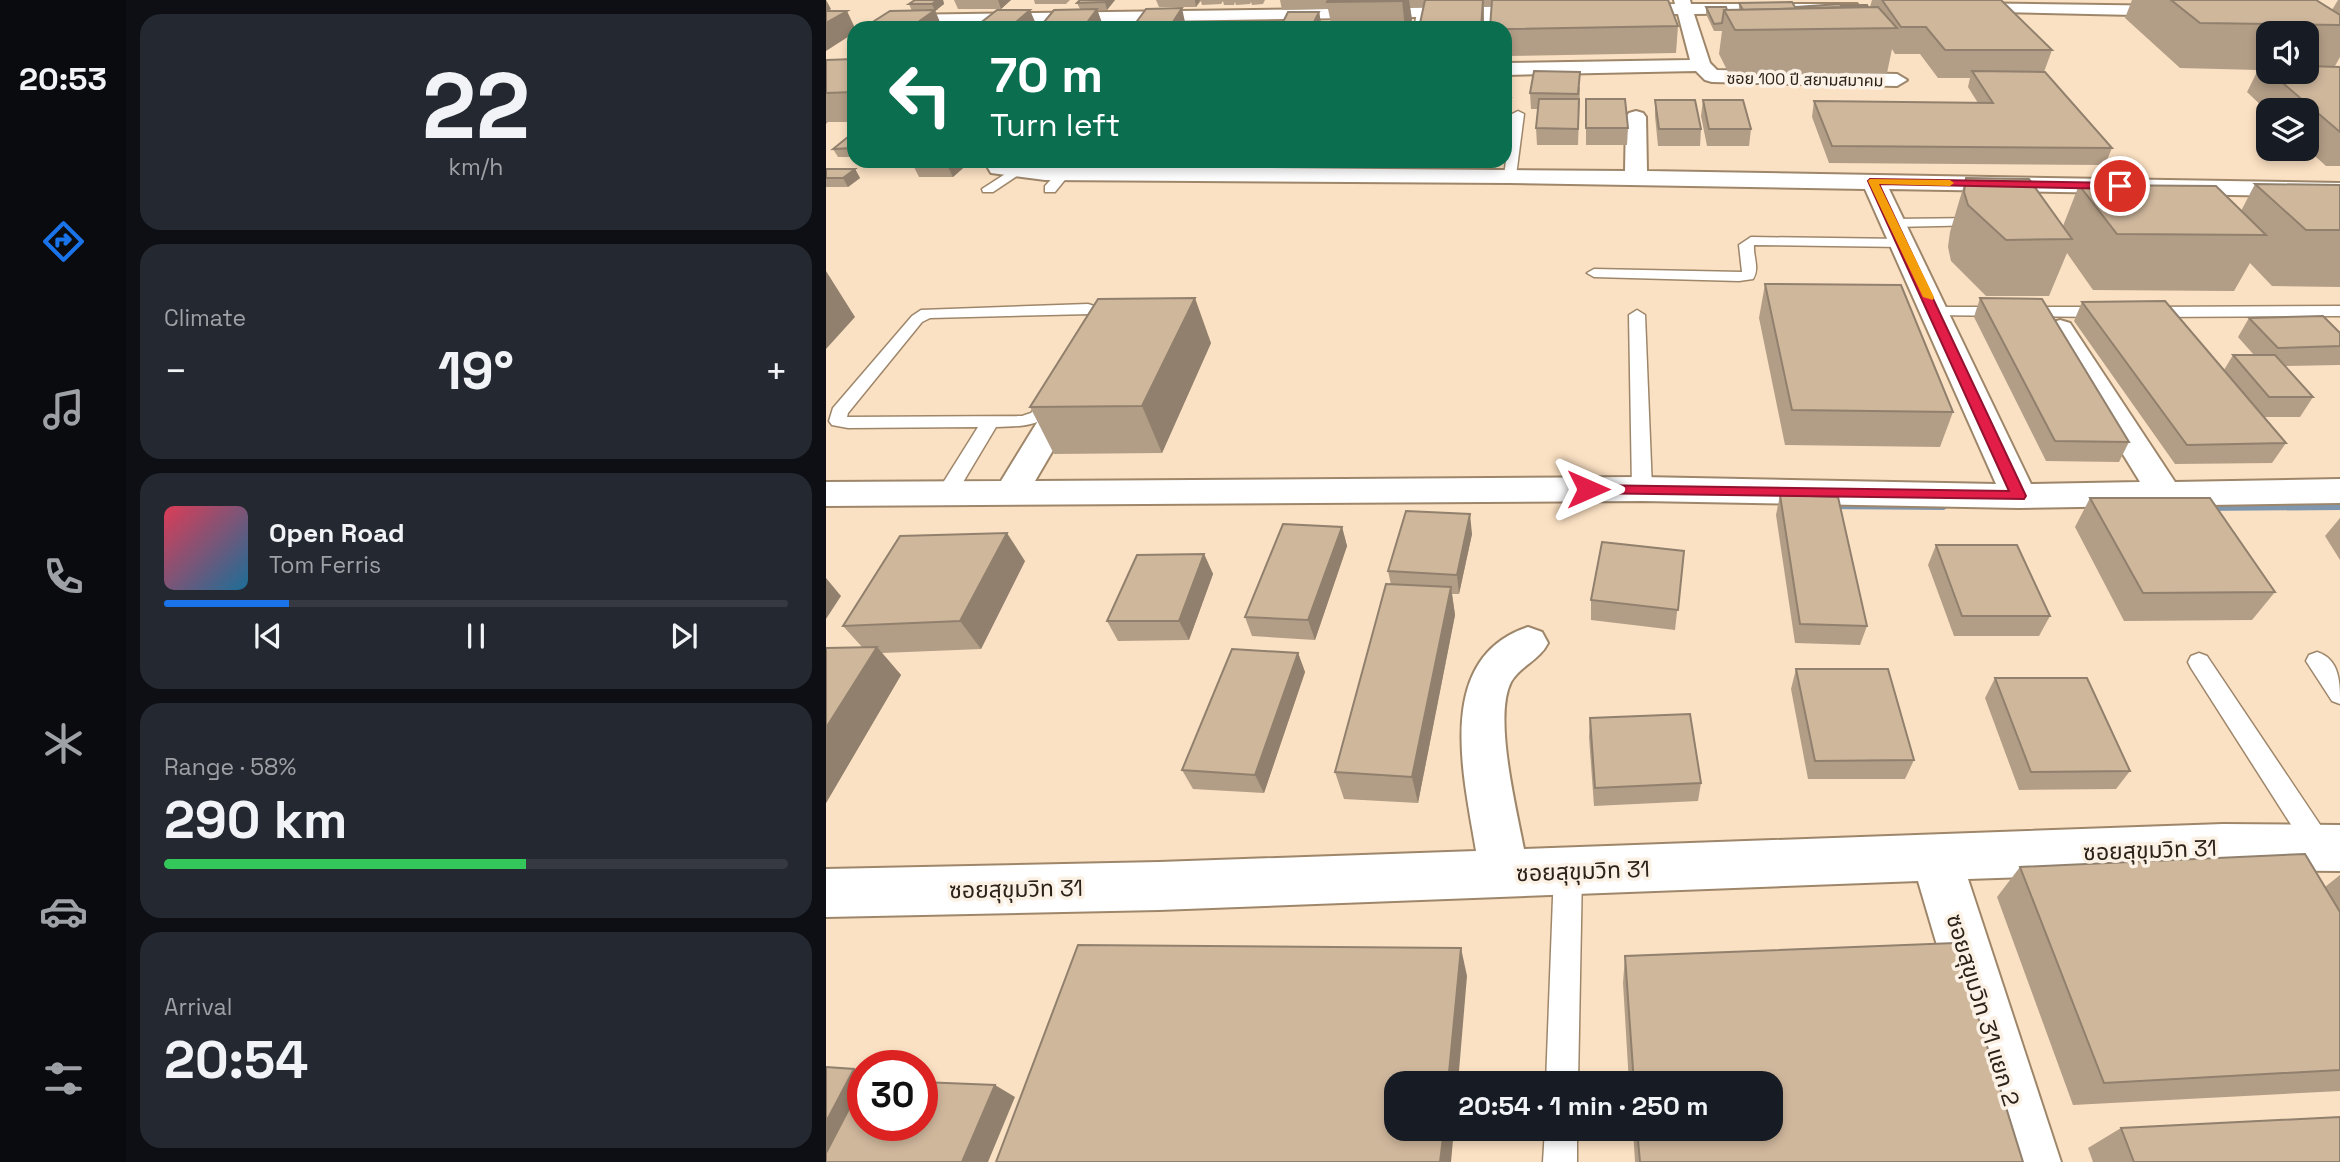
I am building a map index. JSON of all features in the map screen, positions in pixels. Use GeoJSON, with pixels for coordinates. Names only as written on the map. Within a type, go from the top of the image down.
{"type":"FeatureCollection","features":[{"type":"Feature","properties":{"kind":"street"},"geometry":{"type":"LineString","coordinates":[[1130,21],[1148,0]]}},
{"type":"Feature","properties":{"kind":"street"},"geometry":{"type":"LineString","coordinates":[[1602,10],[1683,5],[1874,7]]}},
{"type":"Feature","properties":{"kind":"street","name":"ซอย 100 ปี สยามสมาคม"},"geometry":{"type":"LineString","coordinates":[[1683,5],[1701,65],[1707,73],[1717,78],[1897,80]]}},
{"type":"Feature","properties":{"kind":"street"},"geometry":{"type":"LineString","coordinates":[[1323,21],[1488,20],[1507,6],[1562,10]]}},
{"type":"Feature","properties":{"kind":"street"},"geometry":{"type":"LineString","coordinates":[[1941,8],[2198,12]]}},
{"type":"Feature","properties":{"kind":"street"},"geometry":{"type":"LineString","coordinates":[[897,20],[974,21]]}},
{"type":"Feature","properties":{"kind":"street"},"geometry":{"type":"LineString","coordinates":[[1512,69],[1701,65]]}},
{"type":"Feature","properties":{"kind":"street"},"geometry":{"type":"LineString","coordinates":[[1636,117],[1636,178]]}},
{"type":"Feature","properties":{"kind":"street"},"geometry":{"type":"LineString","coordinates":[[1015,168],[1057,181],[1255,168]]}},
{"type":"Feature","properties":{"kind":"street"},"geometry":{"type":"LineString","coordinates":[[1297,168],[1510,176],[2340,190]]}},
{"type":"Feature","properties":{"kind":"street"},"geometry":{"type":"LineString","coordinates":[[1873,181],[2019,496]]}},
{"type":"Feature","properties":{"kind":"street"},"geometry":{"type":"LineString","coordinates":[[1011,493],[1122,306]]}},
{"type":"Feature","properties":{"kind":"street"},"geometry":{"type":"LineString","coordinates":[[2060,330],[2164,493]]}},
{"type":"Feature","properties":{"kind":"street"},"geometry":{"type":"LineString","coordinates":[[826,494],[1643,489],[2019,496],[2340,491]]}},
{"type":"Feature","properties":{"kind":"street"},"geometry":{"type":"LineString","coordinates":[[1504,873],[1483,734],[1483,705],[1493,674],[1528,642]]}},
{"type":"Feature","properties":{"kind":"street","name":"ซอยสุขุมวิท 31"},"geometry":{"type":"LineString","coordinates":[[826,893],[1159,886],[2223,847],[2330,847]]}},
{"type":"Feature","properties":{"kind":"street","name":"ซอยสุขุมวิท 31 แยก 2"},"geometry":{"type":"LineString","coordinates":[[1936,858],[2031,1162]]}},
{"type":"Feature","properties":{"kind":"lane"},"geometry":{"type":"LineString","coordinates":[[1512,160],[1518,114]]}},
{"type":"Feature","properties":{"kind":"lane"},"geometry":{"type":"LineString","coordinates":[[988,189],[1007,168]]}},
{"type":"Feature","properties":{"kind":"lane"},"geometry":{"type":"LineString","coordinates":[[1510,176],[1511,168]]}},
{"type":"Feature","properties":{"kind":"lane"},"geometry":{"type":"LineString","coordinates":[[1594,273],[1748,276],[1750,271],[1746,245],[1751,241],[1898,233],[1996,222]]}},
{"type":"Feature","properties":{"kind":"lane"},"geometry":{"type":"LineString","coordinates":[[1088,309],[1099,312],[1091,331],[1046,407],[1037,417],[1023,421],[991,421],[838,421],[839,412],[917,319],[926,313],[1088,309]]}},
{"type":"Feature","properties":{"kind":"lane"},"geometry":{"type":"LineString","coordinates":[[1936,312],[2085,309],[2121,312],[2340,311]]}},
{"type":"Feature","properties":{"kind":"lane"},"geometry":{"type":"LineString","coordinates":[[1637,315],[1643,489]]}},
{"type":"Feature","properties":{"kind":"lane"},"geometry":{"type":"LineString","coordinates":[[946,494],[991,421]]}},
{"type":"Feature","properties":{"kind":"lane"},"geometry":{"type":"LineString","coordinates":[[2317,661],[2340,694]]}},
{"type":"Feature","properties":{"kind":"lane"},"geometry":{"type":"LineString","coordinates":[[2199,663],[2330,847]]}},
{"type":"Feature","properties":{"kind":"lane"},"geometry":{"type":"LineString","coordinates":[[1562,1071],[1568,871]]}},
{"type":"Feature","properties":{"kind":"lane"},"geometry":{"type":"LineString","coordinates":[[1560,1162],[1561,1141]]}},
{"type":"Feature","properties":{"kind":"building"},"geometry":{"type":"Polygon","coordinates":[[[915,0],[937,0],[932,4],[909,4],[915,0]]]}},
{"type":"Feature","properties":{"kind":"building"},"geometry":{"type":"Polygon","coordinates":[[[1080,0],[1107,0],[1077,3],[1080,0]]]}},
{"type":"Feature","properties":{"kind":"building"},"geometry":{"type":"Polygon","coordinates":[[[1402,0],[1402,1],[1327,2],[1402,0]]]}},
{"type":"Feature","properties":{"kind":"building"},"geometry":{"type":"Polygon","coordinates":[[[1425,0],[1483,0],[1482,21],[1420,21],[1425,0]]]}},
{"type":"Feature","properties":{"kind":"building"},"geometry":{"type":"Polygon","coordinates":[[[1492,0],[1668,0],[1678,26],[1512,29],[1512,21],[1490,21],[1492,0]]]}},
{"type":"Feature","properties":{"kind":"building"},"geometry":{"type":"Polygon","coordinates":[[[1882,0],[2001,0],[2052,50],[1945,50],[1926,27],[1901,27],[1882,0]]]}},
{"type":"Feature","properties":{"kind":"building"},"geometry":{"type":"Polygon","coordinates":[[[2171,0],[2316,0],[2340,15],[2340,25],[2319,25],[2319,21],[2200,23],[2171,0]]]}},
{"type":"Feature","properties":{"kind":"building"},"geometry":{"type":"Polygon","coordinates":[[[1792,2],[1795,7],[1840,4],[1842,7],[1743,10],[1739,3],[1792,2]]]}},
{"type":"Feature","properties":{"kind":"building"},"geometry":{"type":"Polygon","coordinates":[[[1841,5],[1867,5],[1868,7],[1842,7],[1841,5]]]}},
{"type":"Feature","properties":{"kind":"building"},"geometry":{"type":"Polygon","coordinates":[[[1706,7],[1726,7],[1722,23],[1714,24],[1706,7]]]}},
{"type":"Feature","properties":{"kind":"building"},"geometry":{"type":"Polygon","coordinates":[[[1878,7],[1897,28],[1735,30],[1724,10],[1878,7]]]}},
{"type":"Feature","properties":{"kind":"building"},"geometry":{"type":"Polygon","coordinates":[[[1182,8],[1174,21],[1137,21],[1146,9],[1182,8]]]}},
{"type":"Feature","properties":{"kind":"building"},"geometry":{"type":"Polygon","coordinates":[[[1097,9],[1088,21],[1045,21],[1054,10],[1097,9]]]}},
{"type":"Feature","properties":{"kind":"building"},"geometry":{"type":"Polygon","coordinates":[[[935,10],[920,21],[874,21],[890,11],[935,10]]]}},
{"type":"Feature","properties":{"kind":"building"},"geometry":{"type":"Polygon","coordinates":[[[997,10],[1030,10],[1017,21],[983,21],[997,10]]]}},
{"type":"Feature","properties":{"kind":"building"},"geometry":{"type":"Polygon","coordinates":[[[826,11],[847,11],[826,23],[826,11]]]}},
{"type":"Feature","properties":{"kind":"building"},"geometry":{"type":"Polygon","coordinates":[[[1288,12],[1319,12],[1314,21],[1284,21],[1288,12]]]}},
{"type":"Feature","properties":{"kind":"building"},"geometry":{"type":"Polygon","coordinates":[[[847,59],[847,92],[826,93],[826,60],[847,59]]]}},
{"type":"Feature","properties":{"kind":"building"},"geometry":{"type":"Polygon","coordinates":[[[2319,66],[2340,67],[2340,132],[2319,114],[2319,98],[2300,98],[2284,84],[2319,84],[2319,66]]]}},
{"type":"Feature","properties":{"kind":"building"},"geometry":{"type":"Polygon","coordinates":[[[1534,71],[1580,72],[1578,94],[1530,93],[1534,71]]]}},
{"type":"Feature","properties":{"kind":"building"},"geometry":{"type":"Polygon","coordinates":[[[1972,71],[2045,72],[2112,148],[1832,146],[1814,101],[1993,103],[1972,71]]]}},
{"type":"Feature","properties":{"kind":"building"},"geometry":{"type":"Polygon","coordinates":[[[1539,99],[1579,99],[1578,129],[1536,128],[1539,99]]]}},
{"type":"Feature","properties":{"kind":"building"},"geometry":{"type":"Polygon","coordinates":[[[1586,99],[1625,99],[1628,128],[1586,128],[1586,99]]]}},
{"type":"Feature","properties":{"kind":"building"},"geometry":{"type":"Polygon","coordinates":[[[1655,100],[1695,100],[1701,129],[1659,129],[1655,100]]]}},
{"type":"Feature","properties":{"kind":"building"},"geometry":{"type":"Polygon","coordinates":[[[1703,100],[1743,100],[1751,129],[1709,129],[1703,100]]]}},
{"type":"Feature","properties":{"kind":"building"},"geometry":{"type":"Polygon","coordinates":[[[847,138],[847,148],[833,149],[847,138]]]}},
{"type":"Feature","properties":{"kind":"building"},"geometry":{"type":"Polygon","coordinates":[[[826,169],[855,169],[843,178],[826,178],[826,169]]]}},
{"type":"Feature","properties":{"kind":"building"},"geometry":{"type":"Polygon","coordinates":[[[1966,178],[2029,179],[2072,239],[2006,240],[1968,205],[1964,192],[1966,178]]]}},
{"type":"Feature","properties":{"kind":"building"},"geometry":{"type":"Polygon","coordinates":[[[2255,184],[2340,185],[2340,230],[2306,230],[2255,184]]]}},
{"type":"Feature","properties":{"kind":"building"},"geometry":{"type":"Polygon","coordinates":[[[2079,185],[2216,186],[2266,235],[2117,234],[2079,185]]]}},
{"type":"Feature","properties":{"kind":"building"},"geometry":{"type":"Polygon","coordinates":[[[1765,284],[1901,285],[1953,412],[1792,410],[1765,284]]]}},
{"type":"Feature","properties":{"kind":"building"},"geometry":{"type":"Polygon","coordinates":[[[1195,298],[1142,406],[1030,407],[1098,299],[1195,298]]]}},
{"type":"Feature","properties":{"kind":"building"},"geometry":{"type":"Polygon","coordinates":[[[1980,298],[2042,299],[2129,442],[2055,441],[1980,298]]]}},
{"type":"Feature","properties":{"kind":"building"},"geometry":{"type":"Polygon","coordinates":[[[2165,301],[2286,443],[2187,445],[2082,302],[2165,301]]]}},
{"type":"Feature","properties":{"kind":"building"},"geometry":{"type":"Polygon","coordinates":[[[2323,316],[2340,333],[2340,346],[2278,348],[2249,318],[2323,316]]]}},
{"type":"Feature","properties":{"kind":"building"},"geometry":{"type":"Polygon","coordinates":[[[2233,355],[2275,355],[2313,397],[2269,397],[2233,355]]]}},
{"type":"Feature","properties":{"kind":"building"},"geometry":{"type":"Polygon","coordinates":[[[1780,495],[1838,497],[1867,626],[1800,624],[1780,495]]]}},
{"type":"Feature","properties":{"kind":"building"},"geometry":{"type":"Polygon","coordinates":[[[2090,498],[2210,498],[2275,592],[2143,593],[2090,498]]]}},
{"type":"Feature","properties":{"kind":"building"},"geometry":{"type":"Polygon","coordinates":[[[1406,511],[1470,514],[1457,575],[1388,571],[1406,511]]]}},
{"type":"Feature","properties":{"kind":"building"},"geometry":{"type":"Polygon","coordinates":[[[1283,524],[1342,527],[1308,620],[1245,617],[1283,524]]]}},
{"type":"Feature","properties":{"kind":"building"},"geometry":{"type":"Polygon","coordinates":[[[1007,533],[960,621],[843,626],[900,536],[1007,533]]]}},
{"type":"Feature","properties":{"kind":"building"},"geometry":{"type":"Polygon","coordinates":[[[1602,542],[1684,551],[1678,610],[1591,600],[1602,542]]]}},
{"type":"Feature","properties":{"kind":"building"},"geometry":{"type":"Polygon","coordinates":[[[1936,545],[2017,545],[2050,616],[1962,616],[1936,545]]]}},
{"type":"Feature","properties":{"kind":"building"},"geometry":{"type":"Polygon","coordinates":[[[1204,554],[1179,621],[1107,621],[1137,555],[1204,554]]]}},
{"type":"Feature","properties":{"kind":"building"},"geometry":{"type":"Polygon","coordinates":[[[1386,584],[1451,587],[1412,777],[1335,772],[1386,584]]]}},
{"type":"Feature","properties":{"kind":"building"},"geometry":{"type":"Polygon","coordinates":[[[877,647],[826,728],[826,648],[877,647]]]}},
{"type":"Feature","properties":{"kind":"building"},"geometry":{"type":"Polygon","coordinates":[[[1232,649],[1298,653],[1255,775],[1182,770],[1232,649]]]}},
{"type":"Feature","properties":{"kind":"building"},"geometry":{"type":"Polygon","coordinates":[[[1796,669],[1888,669],[1914,760],[1815,761],[1796,669]]]}},
{"type":"Feature","properties":{"kind":"building"},"geometry":{"type":"Polygon","coordinates":[[[1995,678],[2087,678],[2130,771],[2031,772],[1995,678]]]}},
{"type":"Feature","properties":{"kind":"building"},"geometry":{"type":"Polygon","coordinates":[[[1690,714],[1701,783],[1595,788],[1590,718],[1690,714]]]}},
{"type":"Feature","properties":{"kind":"building"},"geometry":{"type":"Polygon","coordinates":[[[2305,854],[2340,912],[2340,1070],[2104,1083],[2020,867],[2305,854]]]}},
{"type":"Feature","properties":{"kind":"building"},"geometry":{"type":"Polygon","coordinates":[[[1955,943],[2023,1162],[1640,1162],[1638,1141],[1783,1141],[1783,1071],[1633,1071],[1625,956],[1955,943]]]}},
{"type":"Feature","properties":{"kind":"building"},"geometry":{"type":"Polygon","coordinates":[[[1078,945],[1461,948],[1449,1071],[1384,1071],[1384,1141],[1443,1141],[1440,1162],[996,1162],[1078,945]]]}},
{"type":"Feature","properties":{"kind":"building"},"geometry":{"type":"Polygon","coordinates":[[[826,1067],[847,1068],[847,1082],[826,1122],[826,1067]]]}},
{"type":"Feature","properties":{"kind":"building"},"geometry":{"type":"Polygon","coordinates":[[[938,1083],[995,1085],[962,1162],[826,1162],[826,1153],[847,1113],[847,1141],[938,1141],[938,1083]]]}},
{"type":"Feature","properties":{"kind":"building"},"geometry":{"type":"Polygon","coordinates":[[[2340,1117],[2340,1162],[2134,1162],[2121,1128],[2340,1117]]]}},
{"type":"Feature","properties":{"kind":"waterway"},"geometry":{"type":"LineString","coordinates":[[1826,506],[1944,506]]}},
{"type":"Feature","properties":{"kind":"waterway"},"geometry":{"type":"LineString","coordinates":[[2200,507],[2340,506]]}},
{"type":"Feature","properties":{"kind":"slow traffic"},"geometry":{"type":"LineString","coordinates":[[1929,297],[1873,181],[1950,183]]}},
{"type":"Feature","properties":{"kind":"route"},"geometry":{"type":"LineString","coordinates":[[1588,489],[2019,496],[1873,181],[2120,186]]}}]}
